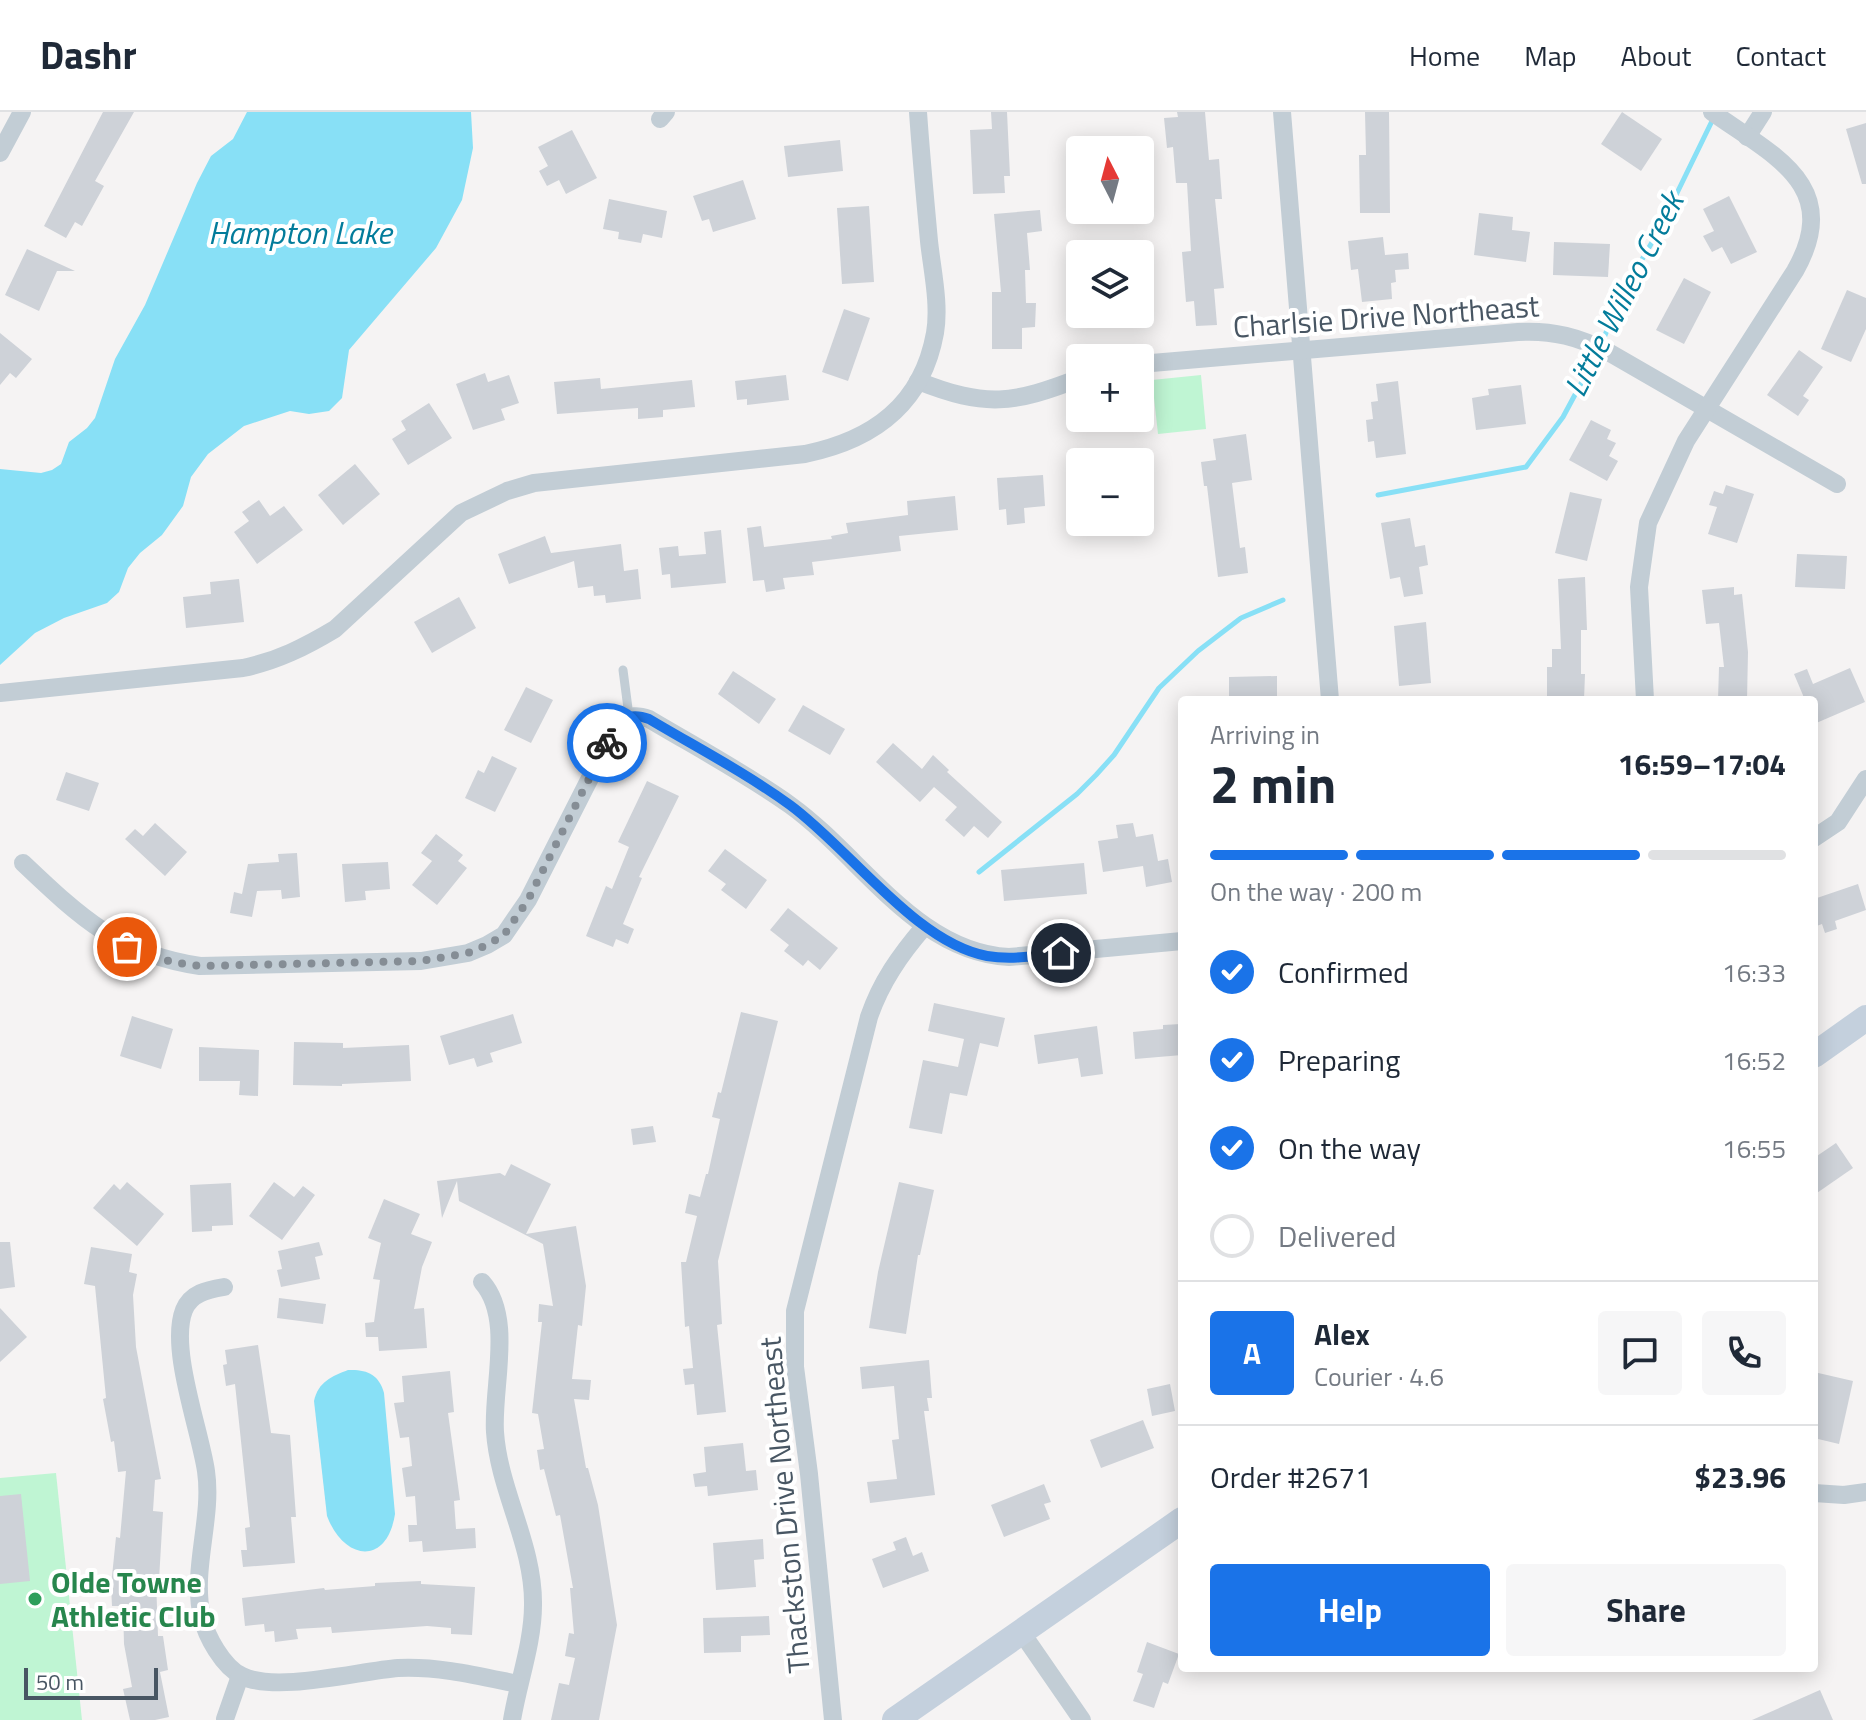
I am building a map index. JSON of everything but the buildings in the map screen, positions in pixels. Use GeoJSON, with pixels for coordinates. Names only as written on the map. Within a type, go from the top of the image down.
{"type":"FeatureCollection","features":[{"type":"Feature","properties":{"kind":"street"},"geometry":{"type":"LineString","coordinates":[[0,153],[22,112]]}},
{"type":"Feature","properties":{"kind":"street"},"geometry":{"type":"LineString","coordinates":[[0,693],[228,670],[265,663],[311,644],[335,629],[442,528],[481,502],[534,483],[805,454],[834,448],[887,421],[918,381],[935,331],[918,112]]}},
{"type":"Feature","properties":{"kind":"street"},"geometry":{"type":"LineString","coordinates":[[1282,112],[1330,696]]}},
{"type":"Feature","properties":{"kind":"street"},"geometry":{"type":"LineString","coordinates":[[1645,696],[1639,587],[1648,523],[1672,469],[1705,409],[1795,271],[1806,252],[1811,232],[1810,211],[1795,172],[1712,112]]}},
{"type":"Feature","properties":{"kind":"street"},"geometry":{"type":"LineString","coordinates":[[1747,137],[1763,112]]}},
{"type":"Feature","properties":{"kind":"street","name":"Charlsie Drive Northeast"},"geometry":{"type":"LineString","coordinates":[[1154,363],[1518,332],[1560,333],[1610,353],[1837,484]]}},
{"type":"Feature","properties":{"kind":"street"},"geometry":{"type":"LineString","coordinates":[[918,381],[956,396],[997,401],[1044,392],[1066,383]]}},
{"type":"Feature","properties":{"kind":"street"},"geometry":{"type":"LineString","coordinates":[[23,863],[59,898],[127,947],[172,962],[200,966],[421,961],[468,953],[504,935],[528,900],[614,728],[619,721],[639,715],[791,806],[821,830],[924,927],[949,942],[974,952],[1009,957],[1178,941]]}},
{"type":"Feature","properties":{"kind":"street"},"geometry":{"type":"LineString","coordinates":[[1818,835],[1838,822],[1866,779]]}},
{"type":"Feature","properties":{"kind":"street","name":"Thackston Drive Northeast"},"geometry":{"type":"LineString","coordinates":[[833,1720],[809,1474],[795,1367],[795,1311],[869,1017],[891,968],[924,927]]}},
{"type":"Feature","properties":{"kind":"street"},"geometry":{"type":"LineString","coordinates":[[1818,1052],[1866,1018]]}},
{"type":"Feature","properties":{"kind":"street"},"geometry":{"type":"LineString","coordinates":[[482,1282],[495,1302],[499,1325],[497,1453],[532,1580],[534,1608],[512,1720]]}},
{"type":"Feature","properties":{"kind":"street"},"geometry":{"type":"LineString","coordinates":[[224,1287],[199,1293],[192,1298],[185,1309],[180,1342],[207,1488],[200,1607],[209,1635],[228,1664],[240,1676],[278,1682],[398,1668],[430,1668],[518,1684]]}},
{"type":"Feature","properties":{"kind":"street"},"geometry":{"type":"LineString","coordinates":[[1818,1493],[1844,1495],[1866,1492]]}},
{"type":"Feature","properties":{"kind":"street"},"geometry":{"type":"LineString","coordinates":[[895,1720],[1178,1523]]}},
{"type":"Feature","properties":{"kind":"street"},"geometry":{"type":"LineString","coordinates":[[1022,1633],[1082,1720]]}},
{"type":"Feature","properties":{"kind":"street"},"geometry":{"type":"LineString","coordinates":[[225,1719],[240,1676]]}},
{"type":"Feature","properties":{"kind":"lane"},"geometry":{"type":"LineString","coordinates":[[623,670],[629,716]]}},
{"type":"Feature","properties":{"kind":"green space"},"geometry":{"type":"Polygon","coordinates":[[[1201,375],[1206,429],[1158,434],[1154,380],[1201,375]]]}},
{"type":"Feature","properties":{"kind":"green space","name":"Olde Towne Athletic Club"},"geometry":{"type":"Polygon","coordinates":[[[56,1473],[82,1720],[0,1720],[0,1478],[56,1473]]]}},
{"type":"Feature","properties":{"kind":"water","name":"Hampton Lake"},"geometry":{"type":"Polygon","coordinates":[[[247,112],[471,112],[473,148],[462,200],[436,248],[349,350],[342,398],[329,411],[309,414],[290,411],[244,426],[208,454],[191,477],[183,506],[162,535],[140,553],[128,568],[119,592],[107,603],[64,618],[35,633],[0,665],[0,469],[41,473],[52,470],[61,464],[69,442],[95,418],[115,359],[145,305],[197,183],[211,156],[233,139],[247,112]]]}},
{"type":"Feature","properties":{"kind":"water"},"geometry":{"type":"Polygon","coordinates":[[[348,1370],[371,1374],[379,1381],[384,1393],[395,1514],[383,1543],[364,1551],[344,1542],[327,1516],[314,1401],[322,1384],[348,1370]]]}},
{"type":"Feature","properties":{"kind":"waterway","name":"Little Willeo Creek"},"geometry":{"type":"LineString","coordinates":[[1602,343],[1619,299],[1658,232],[1713,119]]}},
{"type":"Feature","properties":{"kind":"waterway","name":"Little Willeo Creek"},"geometry":{"type":"LineString","coordinates":[[1378,495],[1526,467],[1563,417],[1598,352]]}},
{"type":"Feature","properties":{"kind":"waterway","name":"Little Willeo Creek"},"geometry":{"type":"LineString","coordinates":[[979,872],[1077,794],[1096,775],[1114,755],[1159,688],[1198,651],[1241,618],[1283,600]]}},
{"type":"Feature","properties":{"kind":"way so far"},"geometry":{"type":"LineString","coordinates":[[127,947],[172,962],[200,966],[421,961],[468,953],[487,945],[504,935],[528,900],[607,743]]}},
{"type":"Feature","properties":{"kind":"place","name":"Olde Towne Athletic Club"},"geometry":{"type":"Point","coordinates":[35,1599]}},
{"type":"Feature","properties":{"kind":"route"},"geometry":{"type":"LineString","coordinates":[[607,743],[619,721],[639,715],[649,719],[791,806],[821,830],[924,927],[949,942],[989,956],[1061,953]]}}]}
